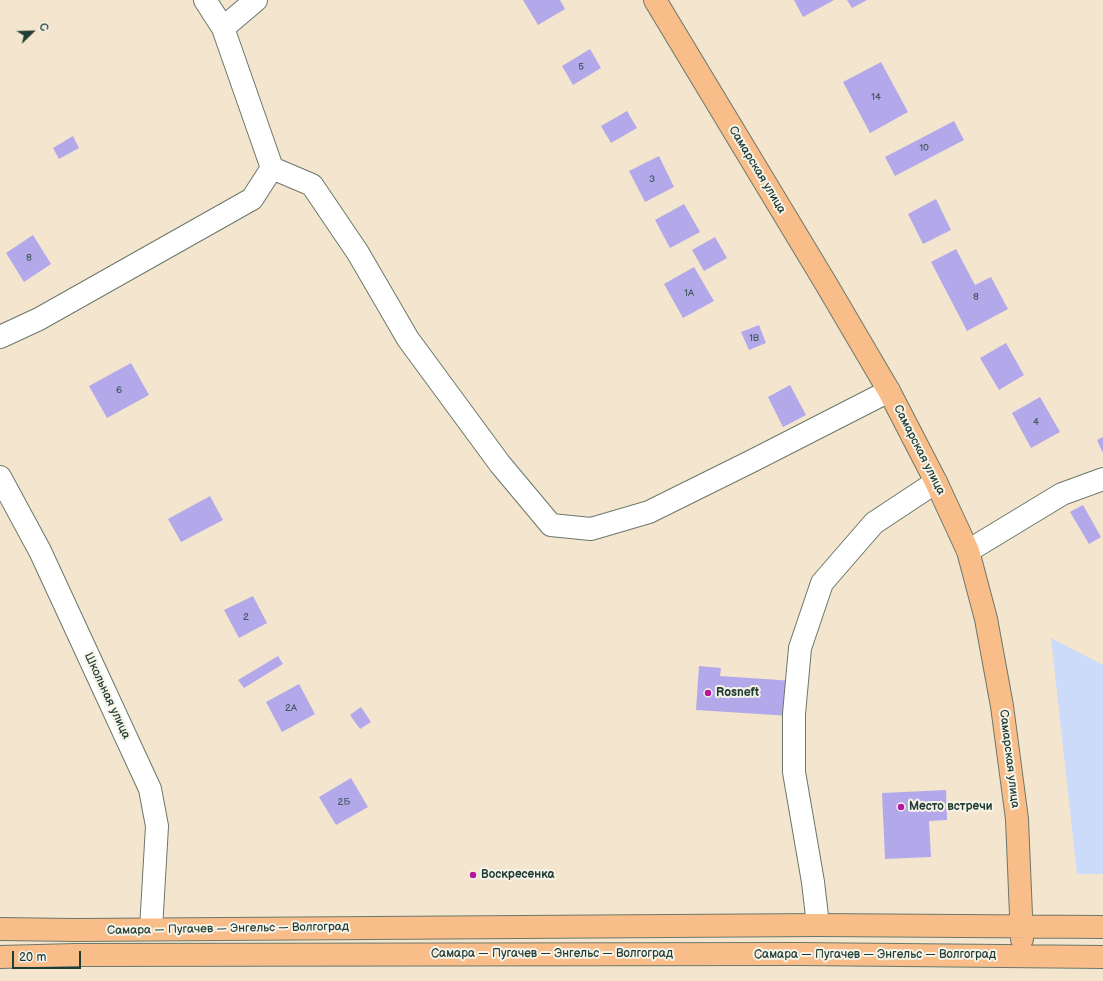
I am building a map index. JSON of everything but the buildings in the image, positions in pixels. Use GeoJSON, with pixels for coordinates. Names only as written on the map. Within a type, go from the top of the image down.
{"type":"FeatureCollection","features":[{"type":"Feature","properties":{"kind":"main road","name":"Самарская улица"},"geometry":{"type":"LineString","coordinates":[[655,0],[889,391],[936,482],[968,551],[986,619],[1002,706],[1016,819],[1023,956]]}},
{"type":"Feature","properties":{"kind":"main road","name":"Самара — Пугачев — Энгельс — Волгоград"},"geometry":{"type":"LineString","coordinates":[[0,929],[151,930],[818,925],[1103,927]]}},
{"type":"Feature","properties":{"kind":"main road","name":"Самара — Пугачев — Энгельс — Волгоград"},"geometry":{"type":"LineString","coordinates":[[0,957],[75,955],[783,954],[1103,957]]}},
{"type":"Feature","properties":{"kind":"street"},"geometry":{"type":"LineString","coordinates":[[205,0],[223,28],[272,168],[312,185],[358,253],[408,339],[500,464],[551,525],[591,529],[649,512],[889,391]]}},
{"type":"Feature","properties":{"kind":"street"},"geometry":{"type":"LineString","coordinates":[[223,28],[256,0]]}},
{"type":"Feature","properties":{"kind":"street"},"geometry":{"type":"LineString","coordinates":[[0,337],[39,319],[252,199],[272,168]]}},
{"type":"Feature","properties":{"kind":"street","name":"Школьная улица"},"geometry":{"type":"LineString","coordinates":[[0,477],[40,552],[150,789],[158,826],[151,930]]}},
{"type":"Feature","properties":{"kind":"street"},"geometry":{"type":"LineString","coordinates":[[968,551],[1062,494],[1103,478]]}},
{"type":"Feature","properties":{"kind":"street"},"geometry":{"type":"LineString","coordinates":[[818,925],[813,882],[794,772],[794,714],[800,648],[822,583],[874,523],[936,482]]}},
{"type":"Feature","properties":{"kind":"shaded area"},"geometry":{"type":"Polygon","coordinates":[[[1051,638],[1103,665],[1103,874],[1077,874],[1051,638]]]}},
{"type":"Feature","properties":{"kind":"place","name":"Rosneft"},"geometry":{"type":"Point","coordinates":[708,693]}},
{"type":"Feature","properties":{"kind":"place","name":"Место встречи"},"geometry":{"type":"Point","coordinates":[901,807]}},
{"type":"Feature","properties":{"kind":"place","name":"Воскресенка"},"geometry":{"type":"Point","coordinates":[473,875]}}]}
